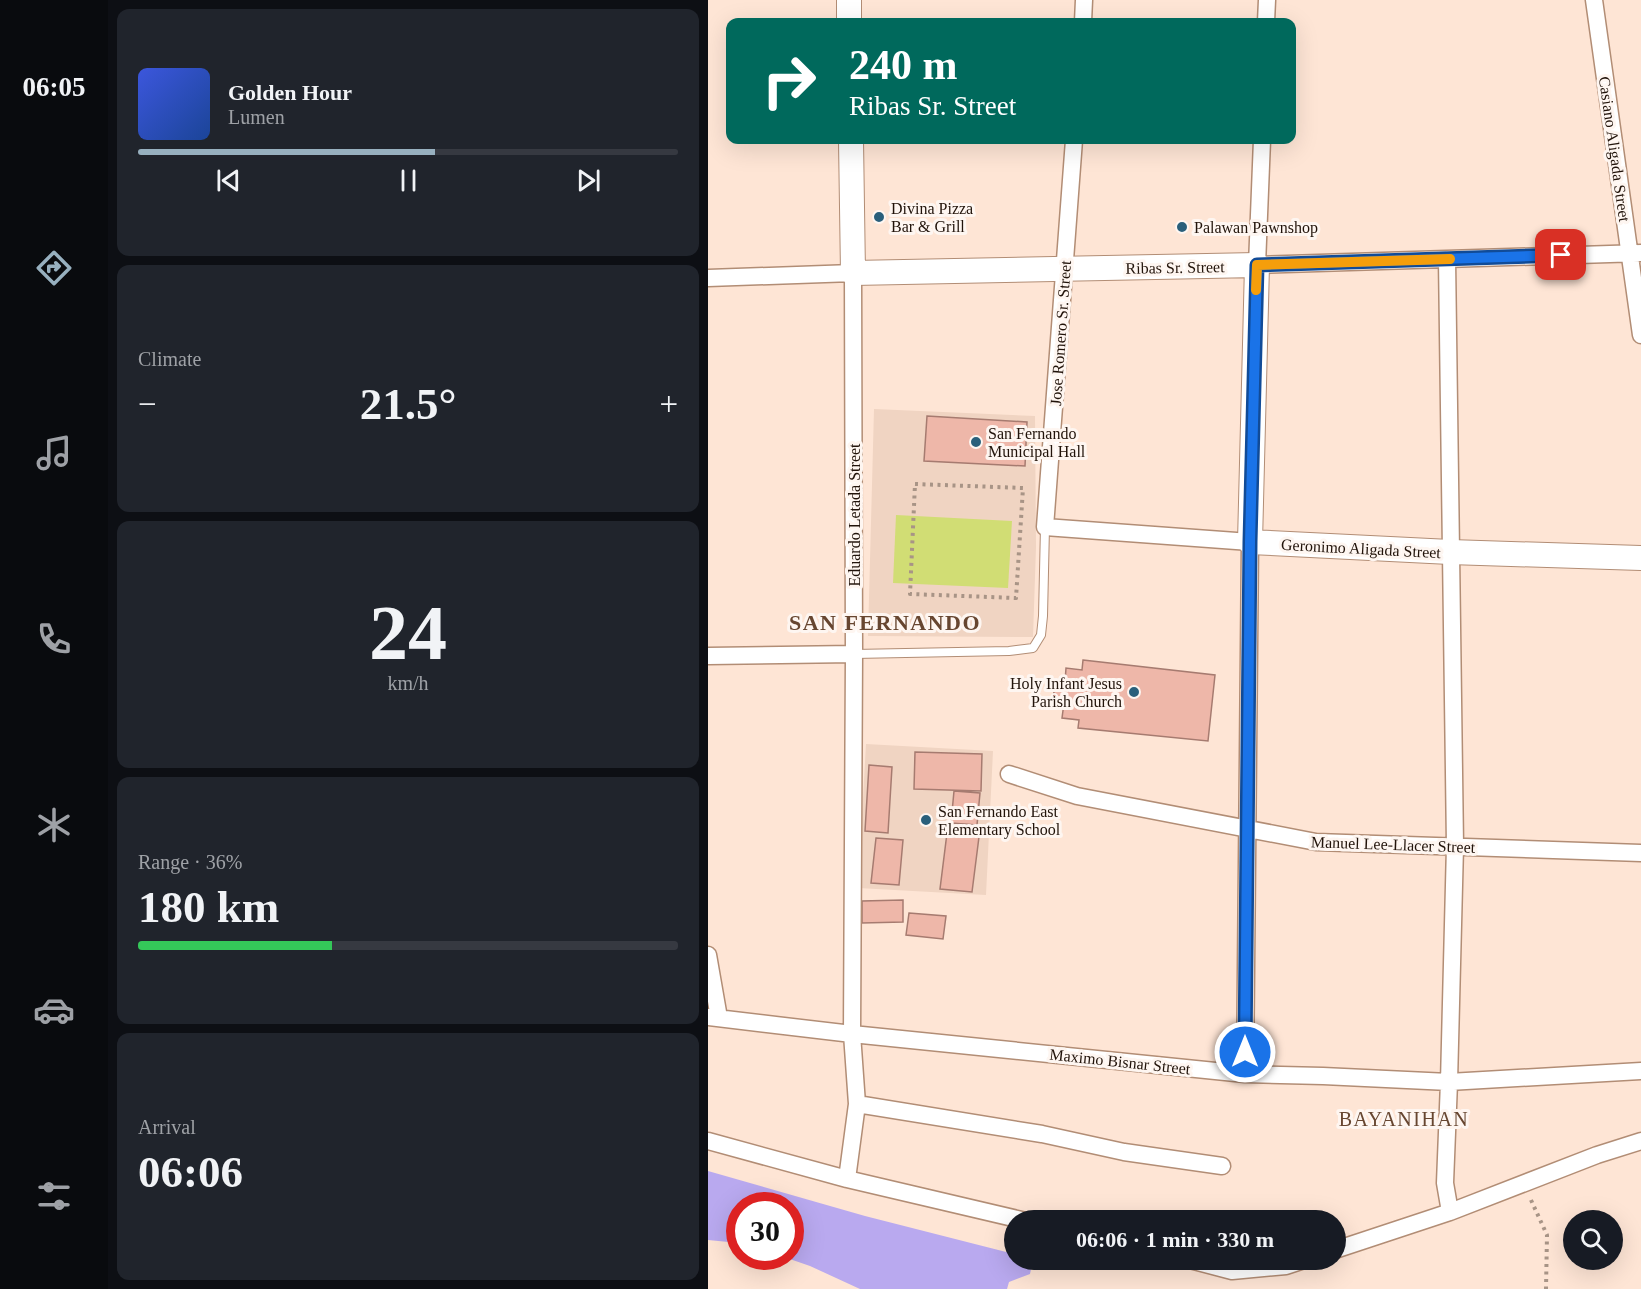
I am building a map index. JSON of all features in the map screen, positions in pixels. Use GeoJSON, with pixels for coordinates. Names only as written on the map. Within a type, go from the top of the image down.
{"type":"FeatureCollection","features":[{"type":"Feature","properties":{"kind":"main road"},"geometry":{"type":"LineString","coordinates":[[849,0],[849,18]]}},
{"type":"Feature","properties":{"kind":"main road","name":"Eduardo Letada Street"},"geometry":{"type":"LineString","coordinates":[[851,144],[853,273]]}},
{"type":"Feature","properties":{"kind":"main road"},"geometry":{"type":"LineString","coordinates":[[1250,542],[1257,265]]}},
{"type":"Feature","properties":{"kind":"main road","name":"Ribas Sr. Street"},"geometry":{"type":"LineString","coordinates":[[853,273],[1257,265]]}},
{"type":"Feature","properties":{"kind":"main road","name":"Geronimo Aligada Street"},"geometry":{"type":"LineString","coordinates":[[1250,542],[1450,552],[1641,558]]}},
{"type":"Feature","properties":{"kind":"street"},"geometry":{"type":"LineString","coordinates":[[1083,18],[1084,0]]}},
{"type":"Feature","properties":{"kind":"street"},"geometry":{"type":"LineString","coordinates":[[1266,18],[1267,0]]}},
{"type":"Feature","properties":{"kind":"street","name":"Casiano Aligada Street"},"geometry":{"type":"LineString","coordinates":[[1594,0],[1635,253],[1641,334]]}},
{"type":"Feature","properties":{"kind":"street","name":"Jose Romero Sr. Street"},"geometry":{"type":"LineString","coordinates":[[1045,527],[1074,144]]}},
{"type":"Feature","properties":{"kind":"street"},"geometry":{"type":"LineString","coordinates":[[1257,265],[1262,144]]}},
{"type":"Feature","properties":{"kind":"street","name":"Ribas Sr. Street"},"geometry":{"type":"LineString","coordinates":[[1257,265],[1635,253]]}},
{"type":"Feature","properties":{"kind":"street"},"geometry":{"type":"LineString","coordinates":[[1447,259],[1455,846],[1445,1183],[1450,1212]]}},
{"type":"Feature","properties":{"kind":"street","name":"Ribas Sr. Street"},"geometry":{"type":"LineString","coordinates":[[708,278],[853,273]]}},
{"type":"Feature","properties":{"kind":"street","name":"Eduardo Letada Street"},"geometry":{"type":"LineString","coordinates":[[847,1179],[857,1104],[852,1034],[853,273]]}},
{"type":"Feature","properties":{"kind":"street","name":"Geronimo Aligada Street"},"geometry":{"type":"LineString","coordinates":[[1045,527],[1250,542]]}},
{"type":"Feature","properties":{"kind":"street"},"geometry":{"type":"LineString","coordinates":[[1245,1074],[1250,542]]}},
{"type":"Feature","properties":{"kind":"street"},"geometry":{"type":"LineString","coordinates":[[708,656],[854,654]]}},
{"type":"Feature","properties":{"kind":"street","name":"Manuel Lee-Llacer Street"},"geometry":{"type":"LineString","coordinates":[[1010,774],[1077,796],[1316,842],[1641,853]]}},
{"type":"Feature","properties":{"kind":"street"},"geometry":{"type":"LineString","coordinates":[[708,955],[714,1017]]}},
{"type":"Feature","properties":{"kind":"street","name":"Maximo Bisnar Street"},"geometry":{"type":"LineString","coordinates":[[714,1017],[852,1034],[1245,1074],[1449,1082],[1641,1071]]}},
{"type":"Feature","properties":{"kind":"street"},"geometry":{"type":"LineString","coordinates":[[857,1104],[1042,1134],[1124,1152],[1222,1166]]}},
{"type":"Feature","properties":{"kind":"street"},"geometry":{"type":"LineString","coordinates":[[708,1141],[847,1179],[1004,1216]]}},
{"type":"Feature","properties":{"kind":"street"},"geometry":{"type":"LineString","coordinates":[[1346,1246],[1450,1212],[1597,1155],[1641,1141]]}},
{"type":"Feature","properties":{"kind":"lane"},"geometry":{"type":"LineString","coordinates":[[854,654],[1009,651],[1033,648],[1041,635],[1042,626],[1045,527]]}},
{"type":"Feature","properties":{"kind":"path"},"geometry":{"type":"LineString","coordinates":[[915,484],[1023,488],[1016,598],[910,594],[915,484]]}},
{"type":"Feature","properties":{"kind":"path"},"geometry":{"type":"LineString","coordinates":[[1524,1184],[1547,1234],[1546,1289]]}},
{"type":"Feature","properties":{"kind":"shaded area"},"geometry":{"type":"Polygon","coordinates":[[[874,409],[1035,416],[1036,547],[1033,637],[868,636],[874,409]]]}},
{"type":"Feature","properties":{"kind":"shaded area","name":"San Fernando East Elementary School"},"geometry":{"type":"Polygon","coordinates":[[[866,744],[993,751],[986,895],[858,888],[866,744]]]}},
{"type":"Feature","properties":{"kind":"shaded area"},"geometry":{"type":"Polygon","coordinates":[[[708,1171],[781,1192],[726,1192],[726,1242],[708,1240],[708,1171]]]}},
{"type":"Feature","properties":{"kind":"shaded area"},"geometry":{"type":"Polygon","coordinates":[[[804,1199],[1004,1251],[1004,1270],[1031,1270],[1030,1274],[1009,1282],[1007,1289],[860,1289],[804,1264],[804,1199]]]}},
{"type":"Feature","properties":{"kind":"green space"},"geometry":{"type":"Polygon","coordinates":[[[896,515],[1012,521],[1008,588],[893,583],[896,515]]]}},
{"type":"Feature","properties":{"kind":"building","name":"San Fernando Municipal Hall"},"geometry":{"type":"Polygon","coordinates":[[[927,416],[1027,422],[1025,466],[924,461],[927,416]]]}},
{"type":"Feature","properties":{"kind":"building","name":"Holy Infant Jesus Parish Church"},"geometry":{"type":"Polygon","coordinates":[[[1083,660],[1215,675],[1208,741],[1078,728],[1079,720],[1062,718],[1064,703],[1053,702],[1055,681],[1065,682],[1066,668],[1082,670],[1083,660]]]}},
{"type":"Feature","properties":{"kind":"building"},"geometry":{"type":"Polygon","coordinates":[[[915,752],[982,754],[981,791],[914,789],[915,752]]]}},
{"type":"Feature","properties":{"kind":"building"},"geometry":{"type":"Polygon","coordinates":[[[869,765],[892,767],[888,833],[865,831],[869,765]]]}},
{"type":"Feature","properties":{"kind":"building"},"geometry":{"type":"Polygon","coordinates":[[[954,791],[980,793],[977,825],[951,823],[954,791]]]}},
{"type":"Feature","properties":{"kind":"building"},"geometry":{"type":"Polygon","coordinates":[[[948,825],[980,829],[972,892],[940,889],[948,825]]]}},
{"type":"Feature","properties":{"kind":"building"},"geometry":{"type":"Polygon","coordinates":[[[876,838],[903,840],[899,885],[871,883],[876,838]]]}},
{"type":"Feature","properties":{"kind":"building"},"geometry":{"type":"Polygon","coordinates":[[[903,900],[903,922],[862,923],[862,901],[903,900]]]}},
{"type":"Feature","properties":{"kind":"building"},"geometry":{"type":"Polygon","coordinates":[[[909,913],[946,916],[943,939],[906,935],[909,913]]]}},
{"type":"Feature","properties":{"kind":"slow traffic"},"geometry":{"type":"LineString","coordinates":[[1256,290],[1257,265],[1450,259]]}},
{"type":"Feature","properties":{"kind":"place","name":"Divina Pizza Bar & Grill"},"geometry":{"type":"Point","coordinates":[879,217]}},
{"type":"Feature","properties":{"kind":"place","name":"Palawan Pawnshop"},"geometry":{"type":"Point","coordinates":[1182,227]}},
{"type":"Feature","properties":{"kind":"place","name":"San Fernando Municipal Hall"},"geometry":{"type":"Point","coordinates":[976,442]}},
{"type":"Feature","properties":{"kind":"place","name":"Holy Infant Jesus Parish Church"},"geometry":{"type":"Point","coordinates":[1134,692]}},
{"type":"Feature","properties":{"kind":"place","name":"San Fernando East Elementary School"},"geometry":{"type":"Point","coordinates":[926,820]}},
{"type":"Feature","properties":{"kind":"district","name":"SAN FERNANDO"},"geometry":{"type":"Point","coordinates":[885,622]}},
{"type":"Feature","properties":{"kind":"district","name":"BAYANIHAN"},"geometry":{"type":"Point","coordinates":[1404,1119]}},
{"type":"Feature","properties":{"kind":"route"},"geometry":{"type":"LineString","coordinates":[[1245,1052],[1250,542],[1257,265],[1561,255]]}}]}
